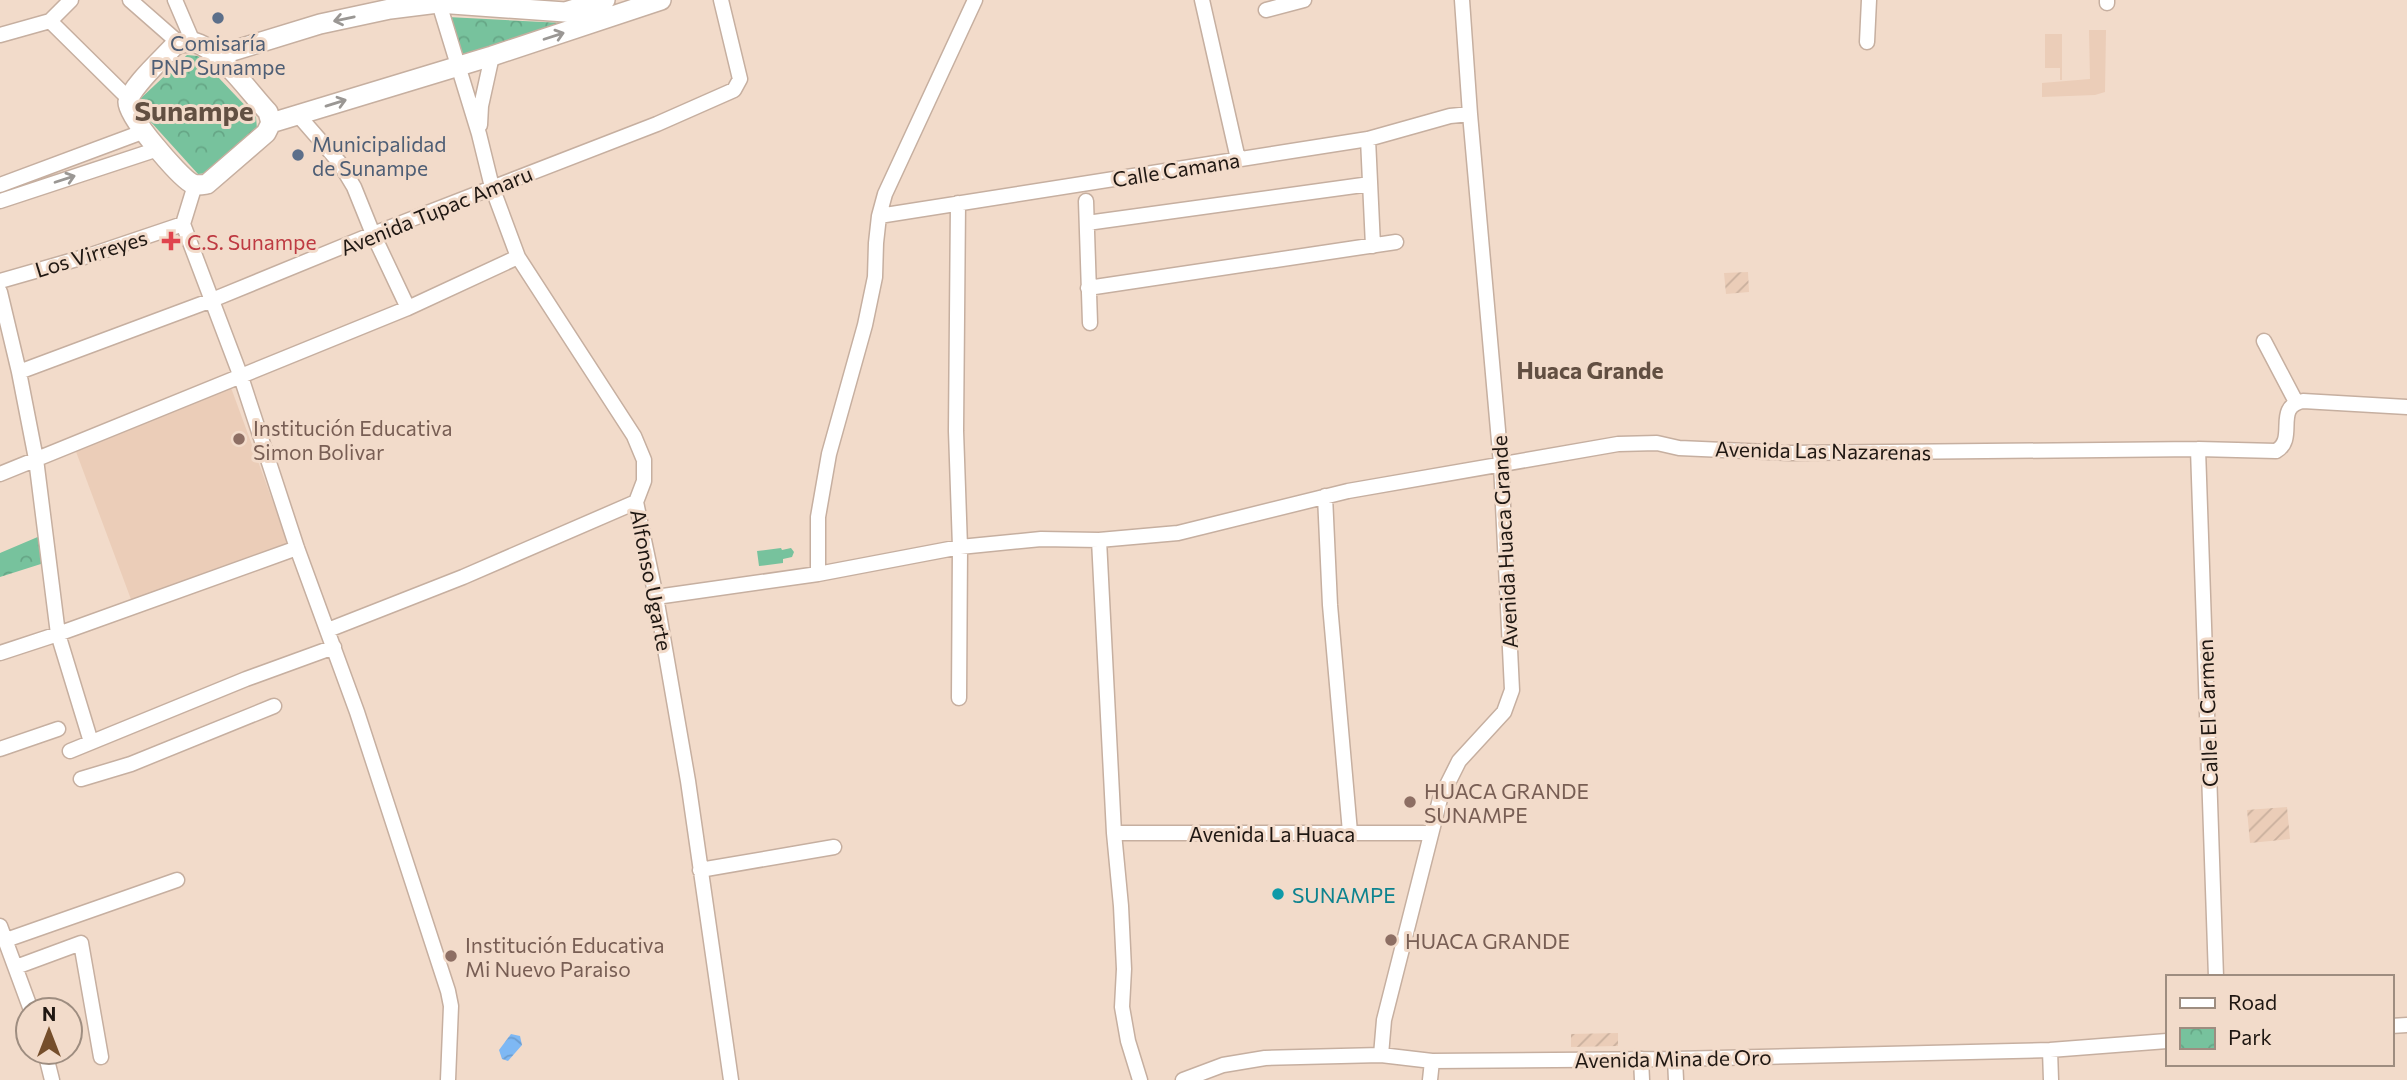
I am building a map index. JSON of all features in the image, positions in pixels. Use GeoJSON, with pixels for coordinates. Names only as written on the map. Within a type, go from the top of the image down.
{"type":"FeatureCollection","features":[{"type":"Feature","properties":{"kind":"main road"},"geometry":{"type":"LineString","coordinates":[[216,56],[320,24],[438,2],[565,12],[605,0]]}},
{"type":"Feature","properties":{"kind":"main road"},"geometry":{"type":"LineString","coordinates":[[271,122],[492,56],[661,0]]}},
{"type":"Feature","properties":{"kind":"main road"},"geometry":{"type":"LineString","coordinates":[[186,43],[206,47],[216,56],[268,112],[271,122],[266,133],[206,184],[195,185],[158,149],[131,115],[128,104],[129,99],[173,47],[186,43]]}},
{"type":"Feature","properties":{"kind":"street"},"geometry":{"type":"LineString","coordinates":[[0,35],[50,21],[71,0]]}},
{"type":"Feature","properties":{"kind":"street"},"geometry":{"type":"LineString","coordinates":[[130,0],[186,43]]}},
{"type":"Feature","properties":{"kind":"street"},"geometry":{"type":"LineString","coordinates":[[175,0],[186,43]]}},
{"type":"Feature","properties":{"kind":"street","name":"Avenida Tupac Amaru"},"geometry":{"type":"LineString","coordinates":[[19,372],[212,300],[373,234],[657,124],[734,90],[740,79],[721,0]]}},
{"type":"Feature","properties":{"kind":"street"},"geometry":{"type":"LineString","coordinates":[[818,574],[820,505],[829,454],[875,277],[879,216],[885,194],[975,0]]}},
{"type":"Feature","properties":{"kind":"street"},"geometry":{"type":"LineString","coordinates":[[1202,0],[1238,159]]}},
{"type":"Feature","properties":{"kind":"street"},"geometry":{"type":"LineString","coordinates":[[1266,10],[1304,0]]}},
{"type":"Feature","properties":{"kind":"street","name":"Avenida Huaca Grande"},"geometry":{"type":"LineString","coordinates":[[1381,1055],[1384,1020],[1440,799],[1459,761],[1504,712],[1512,690],[1501,464],[1462,0]]}},
{"type":"Feature","properties":{"kind":"street"},"geometry":{"type":"LineString","coordinates":[[1867,42],[1869,0]]}},
{"type":"Feature","properties":{"kind":"street","name":"Alfonso Ugarte"},"geometry":{"type":"LineString","coordinates":[[438,2],[479,134],[492,187],[518,257],[634,436],[645,460],[644,481],[636,502],[656,597],[688,781],[731,1080]]}},
{"type":"Feature","properties":{"kind":"street"},"geometry":{"type":"LineString","coordinates":[[50,21],[129,99]]}},
{"type":"Feature","properties":{"kind":"street"},"geometry":{"type":"LineString","coordinates":[[479,134],[481,106],[492,56]]}},
{"type":"Feature","properties":{"kind":"street","name":"Calle Camana"},"geometry":{"type":"LineString","coordinates":[[879,216],[1368,139],[1450,116],[1470,114]]}},
{"type":"Feature","properties":{"kind":"street"},"geometry":{"type":"LineString","coordinates":[[298,115],[339,162],[354,187],[408,308]]}},
{"type":"Feature","properties":{"kind":"street"},"geometry":{"type":"LineString","coordinates":[[0,185],[145,131]]}},
{"type":"Feature","properties":{"kind":"street"},"geometry":{"type":"LineString","coordinates":[[1368,139],[1373,246]]}},
{"type":"Feature","properties":{"kind":"street"},"geometry":{"type":"LineString","coordinates":[[0,201],[158,149]]}},
{"type":"Feature","properties":{"kind":"street"},"geometry":{"type":"LineString","coordinates":[[1087,223],[1370,184]]}},
{"type":"Feature","properties":{"kind":"street"},"geometry":{"type":"LineString","coordinates":[[195,185],[183,224],[241,377],[448,991],[451,1006],[448,1080]]}},
{"type":"Feature","properties":{"kind":"street"},"geometry":{"type":"LineString","coordinates":[[1086,201],[1090,323]]}},
{"type":"Feature","properties":{"kind":"street"},"geometry":{"type":"LineString","coordinates":[[958,203],[956,431],[960,547],[959,698]]}},
{"type":"Feature","properties":{"kind":"street","name":"Los Virreyes"},"geometry":{"type":"LineString","coordinates":[[0,281],[91,255],[183,224]]}},
{"type":"Feature","properties":{"kind":"street"},"geometry":{"type":"LineString","coordinates":[[1088,288],[1396,242]]}},
{"type":"Feature","properties":{"kind":"street"},"geometry":{"type":"LineString","coordinates":[[0,474],[408,308],[518,257]]}},
{"type":"Feature","properties":{"kind":"street"},"geometry":{"type":"LineString","coordinates":[[0,292],[36,459],[58,634],[91,742]]}},
{"type":"Feature","properties":{"kind":"street"},"geometry":{"type":"LineString","coordinates":[[2264,341],[2294,404],[2303,401],[2407,407]]}},
{"type":"Feature","properties":{"kind":"street","name":"Avenida Las Nazarenas"},"geometry":{"type":"LineString","coordinates":[[656,597],[818,574],[960,547],[1041,539],[1099,540],[1178,533],[1325,496],[1638,442],[1679,448],[1790,453],[2279,449],[2285,441],[2287,416],[2294,404]]}},
{"type":"Feature","properties":{"kind":"street","name":"Calle El Carmen"},"geometry":{"type":"LineString","coordinates":[[2198,449],[2216,975]]}},
{"type":"Feature","properties":{"kind":"street"},"geometry":{"type":"LineString","coordinates":[[1325,496],[1330,605],[1350,832]]}},
{"type":"Feature","properties":{"kind":"street"},"geometry":{"type":"LineString","coordinates":[[328,630],[463,578],[636,502]]}},
{"type":"Feature","properties":{"kind":"street"},"geometry":{"type":"LineString","coordinates":[[1099,540],[1114,833],[1121,906],[1124,969],[1122,1007],[1128,1041],[1140,1080]]}},
{"type":"Feature","properties":{"kind":"street"},"geometry":{"type":"LineString","coordinates":[[0,653],[297,548]]}},
{"type":"Feature","properties":{"kind":"street"},"geometry":{"type":"LineString","coordinates":[[70,751],[246,679],[334,647]]}},
{"type":"Feature","properties":{"kind":"street"},"geometry":{"type":"LineString","coordinates":[[81,779],[131,764],[274,706]]}},
{"type":"Feature","properties":{"kind":"street"},"geometry":{"type":"LineString","coordinates":[[0,749],[58,729]]}},
{"type":"Feature","properties":{"kind":"street","name":"Avenida La Huaca"},"geometry":{"type":"LineString","coordinates":[[1114,833],[1431,833]]}},
{"type":"Feature","properties":{"kind":"street"},"geometry":{"type":"LineString","coordinates":[[700,870],[834,846]]}},
{"type":"Feature","properties":{"kind":"street"},"geometry":{"type":"LineString","coordinates":[[26,996],[3,933],[177,880]]}},
{"type":"Feature","properties":{"kind":"street"},"geometry":{"type":"LineString","coordinates":[[16,967],[81,943],[101,1058]]}},
{"type":"Feature","properties":{"kind":"street","name":"Avenida Mina de Oro"},"geometry":{"type":"LineString","coordinates":[[1183,1080],[1223,1065],[1265,1058],[1381,1055],[1432,1061],[1675,1059],[2050,1049],[2166,1041]]}},
{"type":"Feature","properties":{"kind":"street"},"geometry":{"type":"LineString","coordinates":[[2050,1049],[2051,1080]]}},
{"type":"Feature","properties":{"kind":"street"},"geometry":{"type":"LineString","coordinates":[[1641,1059],[1642,1080]]}},
{"type":"Feature","properties":{"kind":"street"},"geometry":{"type":"LineString","coordinates":[[1675,1059],[1676,1080]]}},
{"type":"Feature","properties":{"kind":"street"},"geometry":{"type":"LineString","coordinates":[[1430,1080],[1432,1061]]}},
{"type":"Feature","properties":{"kind":"shaded area"},"geometry":{"type":"Polygon","coordinates":[[[2089,30],[2106,30],[2105,92],[2095,95],[2042,97],[2042,83],[2090,79],[2089,30]]]}},
{"type":"Feature","properties":{"kind":"shaded area"},"geometry":{"type":"Polygon","coordinates":[[[2045,34],[2062,34],[2062,80],[2060,68],[2045,68],[2045,34]]]}},
{"type":"Feature","properties":{"kind":"shaded area"},"geometry":{"type":"Polygon","coordinates":[[[1748,272],[1749,292],[1726,294],[1724,273],[1748,272]]]}},
{"type":"Feature","properties":{"kind":"shaded area"},"geometry":{"type":"Polygon","coordinates":[[[230,385],[288,543],[132,602],[75,449],[230,385]]]}},
{"type":"Feature","properties":{"kind":"shaded area"},"geometry":{"type":"Polygon","coordinates":[[[2287,807],[2290,839],[2250,843],[2247,810],[2287,807]]]}},
{"type":"Feature","properties":{"kind":"shaded area"},"geometry":{"type":"Polygon","coordinates":[[[1618,1033],[1618,1046],[1571,1047],[1571,1034],[1618,1033]]]}},
{"type":"Feature","properties":{"kind":"green space"},"geometry":{"type":"Polygon","coordinates":[[[448,17],[563,23],[462,55],[448,17]]]}},
{"type":"Feature","properties":{"kind":"green space"},"geometry":{"type":"Polygon","coordinates":[[[187,55],[198,56],[256,117],[257,129],[209,173],[198,174],[140,110],[140,99],[187,55]]]}},
{"type":"Feature","properties":{"kind":"green space"},"geometry":{"type":"Polygon","coordinates":[[[40,536],[44,563],[0,577],[0,553],[40,536]]]}},
{"type":"Feature","properties":{"kind":"green space"},"geometry":{"type":"Polygon","coordinates":[[[791,548],[794,552],[792,557],[783,559],[783,563],[759,566],[757,551],[791,548]]]}},
{"type":"Feature","properties":{"kind":"water"},"geometry":{"type":"Polygon","coordinates":[[[511,1034],[520,1036],[522,1045],[508,1061],[502,1059],[499,1050],[511,1034]]]}},
{"type":"Feature","properties":{"kind":"place","name":"Comisaría PNP Sunampe"},"geometry":{"type":"Point","coordinates":[218,18]}},
{"type":"Feature","properties":{"kind":"place","name":"Municipalidad de Sunampe"},"geometry":{"type":"Point","coordinates":[298,155]}},
{"type":"Feature","properties":{"kind":"place","name":"C.S. Sunampe"},"geometry":{"type":"Point","coordinates":[171,241]}},
{"type":"Feature","properties":{"kind":"place","name":"Institución Educativa Simon Bolivar"},"geometry":{"type":"Point","coordinates":[239,439]}},
{"type":"Feature","properties":{"kind":"place","name":"HUACA GRANDE SUNAMPE"},"geometry":{"type":"Point","coordinates":[1410,802]}},
{"type":"Feature","properties":{"kind":"place","name":"SUNAMPE"},"geometry":{"type":"Point","coordinates":[1278,894]}},
{"type":"Feature","properties":{"kind":"place","name":"HUACA GRANDE"},"geometry":{"type":"Point","coordinates":[1391,940]}},
{"type":"Feature","properties":{"kind":"place","name":"Institución Educativa Mi Nuevo Paraiso"},"geometry":{"type":"Point","coordinates":[451,956]}},
{"type":"Feature","properties":{"kind":"district","name":"Sunampe"},"geometry":{"type":"Point","coordinates":[194,110]}},
{"type":"Feature","properties":{"kind":"district","name":"Huaca Grande"},"geometry":{"type":"Point","coordinates":[1590,370]}}]}
